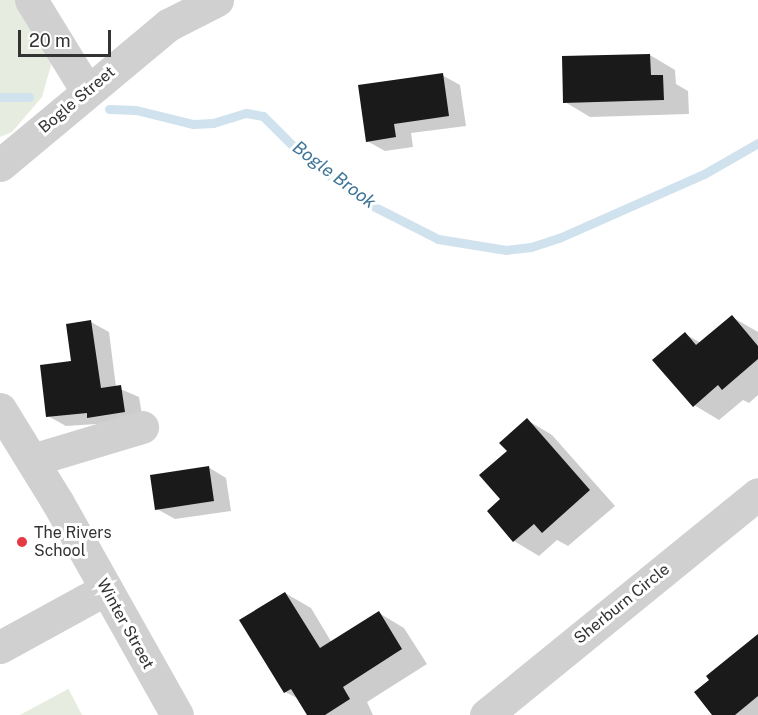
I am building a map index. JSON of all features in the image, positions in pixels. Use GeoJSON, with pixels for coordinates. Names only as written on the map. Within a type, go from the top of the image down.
{"type":"FeatureCollection","features":[{"type":"Feature","properties":{"kind":"street"},"geometry":{"type":"LineString","coordinates":[[31,0],[87,91]]}},
{"type":"Feature","properties":{"kind":"street","name":"Bogle Street"},"geometry":{"type":"LineString","coordinates":[[0,165],[168,26],[217,0]]}},
{"type":"Feature","properties":{"kind":"street","name":"Winter Street"},"geometry":{"type":"LineString","coordinates":[[0,409],[32,460],[177,715]]}},
{"type":"Feature","properties":{"kind":"street"},"geometry":{"type":"LineString","coordinates":[[32,460],[142,427]]}},
{"type":"Feature","properties":{"kind":"street","name":"Sherburn Circle"},"geometry":{"type":"LineString","coordinates":[[486,715],[758,494]]}},
{"type":"Feature","properties":{"kind":"street"},"geometry":{"type":"LineString","coordinates":[[0,647],[106,589]]}},
{"type":"Feature","properties":{"kind":"shaded area"},"geometry":{"type":"Polygon","coordinates":[[[0,0],[14,0],[49,14],[51,65],[42,97],[12,132],[0,137],[0,0]]]}},
{"type":"Feature","properties":{"kind":"shaded area"},"geometry":{"type":"Polygon","coordinates":[[[68,689],[82,715],[20,715],[68,689]]]}},
{"type":"Feature","properties":{"kind":"building"},"geometry":{"type":"Polygon","coordinates":[[[650,54],[651,75],[663,75],[664,100],[563,103],[562,56],[650,54]]]}},
{"type":"Feature","properties":{"kind":"building"},"geometry":{"type":"Polygon","coordinates":[[[443,73],[449,116],[394,124],[396,137],[366,142],[358,85],[443,73]]]}},
{"type":"Feature","properties":{"kind":"building"},"geometry":{"type":"Polygon","coordinates":[[[732,315],[758,346],[758,359],[722,390],[718,385],[693,407],[652,360],[685,332],[696,345],[732,315]]]}},
{"type":"Feature","properties":{"kind":"building"},"geometry":{"type":"Polygon","coordinates":[[[91,320],[101,388],[121,385],[125,412],[87,418],[87,413],[46,417],[40,365],[71,361],[66,324],[91,320]]]}},
{"type":"Feature","properties":{"kind":"building"},"geometry":{"type":"Polygon","coordinates":[[[527,418],[590,490],[542,533],[534,524],[513,542],[487,511],[500,499],[479,475],[507,451],[499,443],[527,418]]]}},
{"type":"Feature","properties":{"kind":"building"},"geometry":{"type":"Polygon","coordinates":[[[209,466],[214,501],[155,510],[150,475],[209,466]]]}},
{"type":"Feature","properties":{"kind":"building"},"geometry":{"type":"Polygon","coordinates":[[[285,592],[320,648],[379,611],[402,649],[343,687],[350,699],[325,715],[307,715],[291,689],[284,693],[239,620],[285,592]]]}},
{"type":"Feature","properties":{"kind":"building"},"geometry":{"type":"Polygon","coordinates":[[[758,634],[758,696],[735,715],[712,715],[694,692],[709,680],[706,676],[758,634]]]}},
{"type":"Feature","properties":{"kind":"waterway","name":"Bogle Brook"},"geometry":{"type":"LineString","coordinates":[[0,97],[29,97]]}},
{"type":"Feature","properties":{"kind":"waterway","name":"Bogle Brook"},"geometry":{"type":"LineString","coordinates":[[109,109],[136,110],[193,124],[213,123],[246,113],[263,116],[303,156],[369,204],[438,239],[506,250],[531,247],[559,238],[704,174],[758,143]]}},
{"type":"Feature","properties":{"kind":"place","name":"The Rivers School"},"geometry":{"type":"Point","coordinates":[22,542]}}]}
